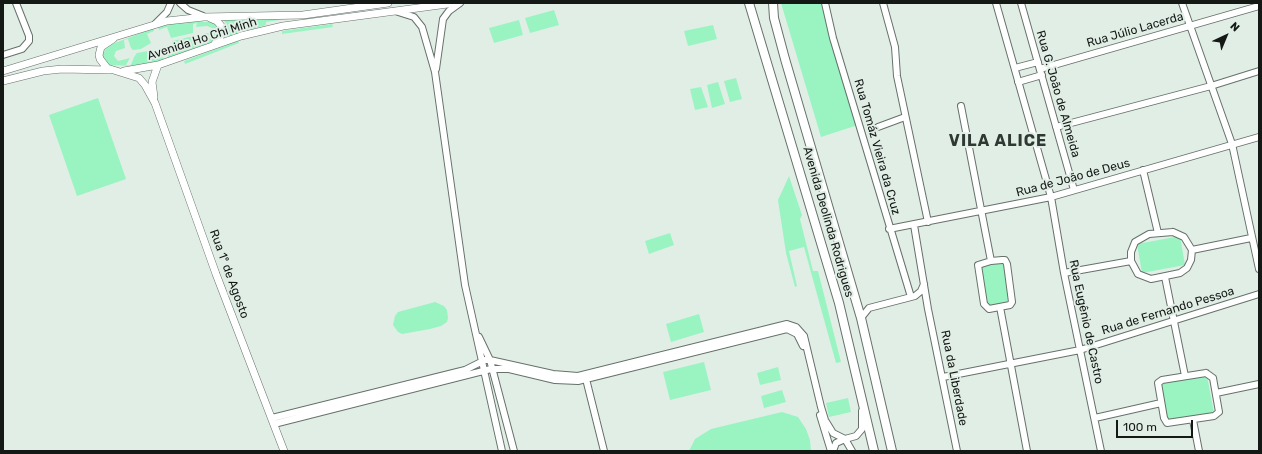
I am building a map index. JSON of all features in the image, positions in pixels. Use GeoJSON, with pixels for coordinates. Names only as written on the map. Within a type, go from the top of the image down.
{"type":"FeatureCollection","features":[{"type":"Feature","properties":{"kind":"highway","name":"Avenida Deolinda Rodrigues"},"geometry":{"type":"LineString","coordinates":[[749,3],[839,303],[874,451]]}},
{"type":"Feature","properties":{"kind":"highway","name":"Avenida Deolinda Rodrigues"},"geometry":{"type":"LineString","coordinates":[[773,3],[774,18],[785,58],[862,318],[892,451]]}},
{"type":"Feature","properties":{"kind":"main road","name":"Avenida Ho Chi Minh"},"geometry":{"type":"LineString","coordinates":[[3,71],[113,39],[155,24],[204,17],[303,15],[388,3]]}},
{"type":"Feature","properties":{"kind":"main road","name":"Avenida Ho Chi Minh"},"geometry":{"type":"LineString","coordinates":[[3,81],[32,73],[62,70],[120,71],[158,65],[254,32],[283,26],[455,3]]}},
{"type":"Feature","properties":{"kind":"main road"},"geometry":{"type":"LineString","coordinates":[[204,17],[217,21],[222,27],[220,38],[213,46]]}},
{"type":"Feature","properties":{"kind":"main road"},"geometry":{"type":"LineString","coordinates":[[113,39],[102,47],[99,58],[104,65],[139,78],[145,85],[155,103]]}},
{"type":"Feature","properties":{"kind":"main road"},"geometry":{"type":"LineString","coordinates":[[155,103],[152,82],[158,65]]}},
{"type":"Feature","properties":{"kind":"main road","name":"Rua 1º de Agosto"},"geometry":{"type":"LineString","coordinates":[[155,103],[216,274],[284,451]]}},
{"type":"Feature","properties":{"kind":"street"},"geometry":{"type":"LineString","coordinates":[[3,55],[22,49],[29,41],[29,36],[16,3]]}},
{"type":"Feature","properties":{"kind":"street"},"geometry":{"type":"LineString","coordinates":[[155,24],[167,12],[171,3]]}},
{"type":"Feature","properties":{"kind":"street"},"geometry":{"type":"LineString","coordinates":[[180,3],[188,10],[204,17]]}},
{"type":"Feature","properties":{"kind":"street"},"geometry":{"type":"LineString","coordinates":[[435,72],[441,22],[447,13],[460,3]]}},
{"type":"Feature","properties":{"kind":"street","name":"Rua Tomáz Vieira da Cruz"},"geometry":{"type":"LineString","coordinates":[[825,3],[833,38],[889,229],[913,297]]}},
{"type":"Feature","properties":{"kind":"street"},"geometry":{"type":"LineString","coordinates":[[883,3],[894,43],[897,76],[928,222]]}},
{"type":"Feature","properties":{"kind":"street"},"geometry":{"type":"LineString","coordinates":[[996,3],[1052,197]]}},
{"type":"Feature","properties":{"kind":"street","name":"Rua G. João de Almeida"},"geometry":{"type":"LineString","coordinates":[[1021,3],[1074,190]]}},
{"type":"Feature","properties":{"kind":"street"},"geometry":{"type":"LineString","coordinates":[[1182,3],[1232,144],[1251,238],[1259,269]]}},
{"type":"Feature","properties":{"kind":"street","name":"Rua Júlio Lacerda"},"geometry":{"type":"LineString","coordinates":[[1018,82],[1041,72],[1259,6]]}},
{"type":"Feature","properties":{"kind":"street"},"geometry":{"type":"LineString","coordinates":[[393,11],[414,17],[422,27],[435,72],[459,253],[471,317],[502,451]]}},
{"type":"Feature","properties":{"kind":"street"},"geometry":{"type":"LineString","coordinates":[[1014,68],[1038,62]]}},
{"type":"Feature","properties":{"kind":"street"},"geometry":{"type":"LineString","coordinates":[[1056,127],[1212,86],[1259,71]]}},
{"type":"Feature","properties":{"kind":"street"},"geometry":{"type":"LineString","coordinates":[[961,106],[991,261]]}},
{"type":"Feature","properties":{"kind":"street"},"geometry":{"type":"LineString","coordinates":[[878,127],[906,117]]}},
{"type":"Feature","properties":{"kind":"street","name":"Rua de João de Deus"},"geometry":{"type":"LineString","coordinates":[[889,229],[982,212],[1052,197],[1259,137]]}},
{"type":"Feature","properties":{"kind":"street"},"geometry":{"type":"LineString","coordinates":[[1144,170],[1158,232]]}},
{"type":"Feature","properties":{"kind":"street","name":"Rua Eugênio de Castro"},"geometry":{"type":"LineString","coordinates":[[1052,197],[1064,273],[1101,451]]}},
{"type":"Feature","properties":{"kind":"street","name":"Rua da Liberdade"},"geometry":{"type":"LineString","coordinates":[[914,225],[928,309],[957,451]]}},
{"type":"Feature","properties":{"kind":"street"},"geometry":{"type":"LineString","coordinates":[[1158,232],[1174,232],[1181,234],[1192,250],[1191,260],[1185,271],[1165,277],[1151,279],[1143,277],[1136,270],[1131,261],[1132,247],[1137,239],[1158,232]]}},
{"type":"Feature","properties":{"kind":"street"},"geometry":{"type":"LineString","coordinates":[[1192,250],[1251,238]]}},
{"type":"Feature","properties":{"kind":"street"},"geometry":{"type":"LineString","coordinates":[[1005,260],[1013,299],[1010,305],[1000,307],[987,308],[983,297],[978,265],[991,261],[1005,260]]}},
{"type":"Feature","properties":{"kind":"street"},"geometry":{"type":"LineString","coordinates":[[1064,273],[1131,261]]}},
{"type":"Feature","properties":{"kind":"street"},"geometry":{"type":"LineString","coordinates":[[1165,277],[1175,320],[1184,376]]}},
{"type":"Feature","properties":{"kind":"street"},"geometry":{"type":"LineString","coordinates":[[857,302],[869,308],[913,297],[921,291],[924,284]]}},
{"type":"Feature","properties":{"kind":"street","name":"Rua de Fernando Pessoa"},"geometry":{"type":"LineString","coordinates":[[943,377],[1080,350],[1259,294]]}},
{"type":"Feature","properties":{"kind":"street"},"geometry":{"type":"LineString","coordinates":[[913,297],[923,300],[928,309]]}},
{"type":"Feature","properties":{"kind":"street"},"geometry":{"type":"LineString","coordinates":[[1000,307],[1027,451]]}},
{"type":"Feature","properties":{"kind":"street"},"geometry":{"type":"LineString","coordinates":[[862,318],[869,308]]}},
{"type":"Feature","properties":{"kind":"street"},"geometry":{"type":"LineString","coordinates":[[471,317],[481,344],[490,360],[491,369],[514,451]]}},
{"type":"Feature","properties":{"kind":"street"},"geometry":{"type":"LineString","coordinates":[[273,421],[465,370],[481,362],[490,360],[553,374],[578,376],[780,325],[790,324],[799,329],[804,336],[826,420],[833,433],[845,439],[852,451]]}},
{"type":"Feature","properties":{"kind":"street"},"geometry":{"type":"LineString","coordinates":[[273,421],[483,370],[509,369],[561,381],[586,379],[779,330],[790,330],[797,334],[802,343],[832,451]]}},
{"type":"Feature","properties":{"kind":"street"},"geometry":{"type":"LineString","coordinates":[[481,344],[494,357],[506,363]]}},
{"type":"Feature","properties":{"kind":"street"},"geometry":{"type":"LineString","coordinates":[[1208,374],[1213,378],[1216,392],[1218,412],[1214,416],[1167,423],[1164,418],[1158,385],[1160,382],[1184,376],[1208,374]]}},
{"type":"Feature","properties":{"kind":"street"},"geometry":{"type":"LineString","coordinates":[[586,379],[604,451]]}},
{"type":"Feature","properties":{"kind":"street"},"geometry":{"type":"LineString","coordinates":[[1216,392],[1259,384]]}},
{"type":"Feature","properties":{"kind":"street"},"geometry":{"type":"LineString","coordinates":[[832,451],[836,443],[856,436],[862,429],[860,393]]}},
{"type":"Feature","properties":{"kind":"street"},"geometry":{"type":"LineString","coordinates":[[1094,418],[1161,404]]}},
{"type":"Feature","properties":{"kind":"street"},"geometry":{"type":"LineString","coordinates":[[1193,420],[1199,451]]}},
{"type":"Feature","properties":{"kind":"green space"},"geometry":{"type":"Polygon","coordinates":[[[781,3],[821,3],[858,125],[821,137],[781,3]]]}},
{"type":"Feature","properties":{"kind":"green space"},"geometry":{"type":"Polygon","coordinates":[[[554,10],[559,25],[530,33],[525,18],[554,10]]]}},
{"type":"Feature","properties":{"kind":"green space"},"geometry":{"type":"Polygon","coordinates":[[[298,17],[266,22],[266,25],[241,32],[240,29],[237,29],[237,34],[227,37],[227,24],[222,19],[298,17]]]}},
{"type":"Feature","properties":{"kind":"green space"},"geometry":{"type":"Polygon","coordinates":[[[519,20],[523,35],[494,43],[489,28],[519,20]]]}},
{"type":"Feature","properties":{"kind":"green space"},"geometry":{"type":"Polygon","coordinates":[[[180,22],[211,22],[215,24],[219,33],[216,40],[154,63],[135,66],[109,65],[102,56],[107,46],[162,25],[180,22]],[[197,23],[193,24],[193,33],[171,38],[167,27],[159,30],[158,27],[154,29],[154,31],[147,34],[151,43],[141,49],[133,50],[128,39],[124,40],[125,48],[116,51],[114,56],[118,61],[130,58],[126,65],[131,65],[137,53],[153,50],[157,59],[163,57],[164,59],[168,57],[168,55],[176,52],[172,41],[194,36],[198,46],[201,45],[199,38],[205,37],[204,33],[209,33],[212,28],[207,26],[196,27],[197,23]]]}},
{"type":"Feature","properties":{"kind":"green space"},"geometry":{"type":"Polygon","coordinates":[[[332,24],[333,27],[282,34],[282,31],[332,24]]]}},
{"type":"Feature","properties":{"kind":"green space"},"geometry":{"type":"Polygon","coordinates":[[[713,25],[717,39],[688,46],[684,31],[713,25]]]}},
{"type":"Feature","properties":{"kind":"green space"},"geometry":{"type":"Polygon","coordinates":[[[238,41],[239,43],[185,64],[184,61],[238,41]]]}},
{"type":"Feature","properties":{"kind":"green space"},"geometry":{"type":"Polygon","coordinates":[[[736,78],[742,99],[730,102],[724,81],[736,78]]]}},
{"type":"Feature","properties":{"kind":"green space"},"geometry":{"type":"Polygon","coordinates":[[[718,82],[725,104],[712,108],[707,85],[718,82]]]}},
{"type":"Feature","properties":{"kind":"green space"},"geometry":{"type":"Polygon","coordinates":[[[701,87],[708,107],[695,110],[690,89],[701,87]]]}},
{"type":"Feature","properties":{"kind":"green space"},"geometry":{"type":"Polygon","coordinates":[[[98,98],[126,179],[77,196],[49,115],[98,98]]]}},
{"type":"Feature","properties":{"kind":"green space"},"geometry":{"type":"Polygon","coordinates":[[[789,176],[802,215],[800,219],[813,271],[818,271],[841,362],[836,363],[804,247],[789,251],[797,286],[795,287],[786,253],[778,200],[789,176]]]}},
{"type":"Feature","properties":{"kind":"green space"},"geometry":{"type":"Polygon","coordinates":[[[670,233],[674,245],[649,254],[645,241],[670,233]]]}},
{"type":"Feature","properties":{"kind":"green space"},"geometry":{"type":"Polygon","coordinates":[[[1180,236],[1185,265],[1142,273],[1137,244],[1180,236]]]}},
{"type":"Feature","properties":{"kind":"green space"},"geometry":{"type":"Polygon","coordinates":[[[1004,261],[1011,302],[987,306],[979,265],[1004,261]]]}},
{"type":"Feature","properties":{"kind":"green space"},"geometry":{"type":"Polygon","coordinates":[[[435,302],[444,306],[447,310],[447,322],[441,326],[402,334],[398,332],[393,325],[395,316],[398,312],[435,302]]]}},
{"type":"Feature","properties":{"kind":"green space"},"geometry":{"type":"Polygon","coordinates":[[[699,314],[704,332],[671,342],[666,324],[699,314]]]}},
{"type":"Feature","properties":{"kind":"green space"},"geometry":{"type":"Polygon","coordinates":[[[704,362],[711,390],[670,400],[663,372],[704,362]]]}},
{"type":"Feature","properties":{"kind":"green space"},"geometry":{"type":"Polygon","coordinates":[[[778,367],[781,380],[760,385],[757,373],[778,367]]]}},
{"type":"Feature","properties":{"kind":"green space"},"geometry":{"type":"Polygon","coordinates":[[[1207,376],[1214,413],[1167,420],[1161,383],[1207,376]]]}},
{"type":"Feature","properties":{"kind":"green space"},"geometry":{"type":"Polygon","coordinates":[[[782,390],[786,402],[764,408],[761,396],[782,390]]]}},
{"type":"Feature","properties":{"kind":"green space"},"geometry":{"type":"Polygon","coordinates":[[[848,398],[851,412],[829,417],[826,403],[848,398]]]}},
{"type":"Feature","properties":{"kind":"green space"},"geometry":{"type":"Polygon","coordinates":[[[782,412],[798,417],[806,429],[810,440],[811,451],[689,451],[695,439],[711,429],[782,412]]]}},
{"type":"Feature","properties":{"kind":"district","name":"VILA ALICE"},"geometry":{"type":"Point","coordinates":[998,141]}}]}
